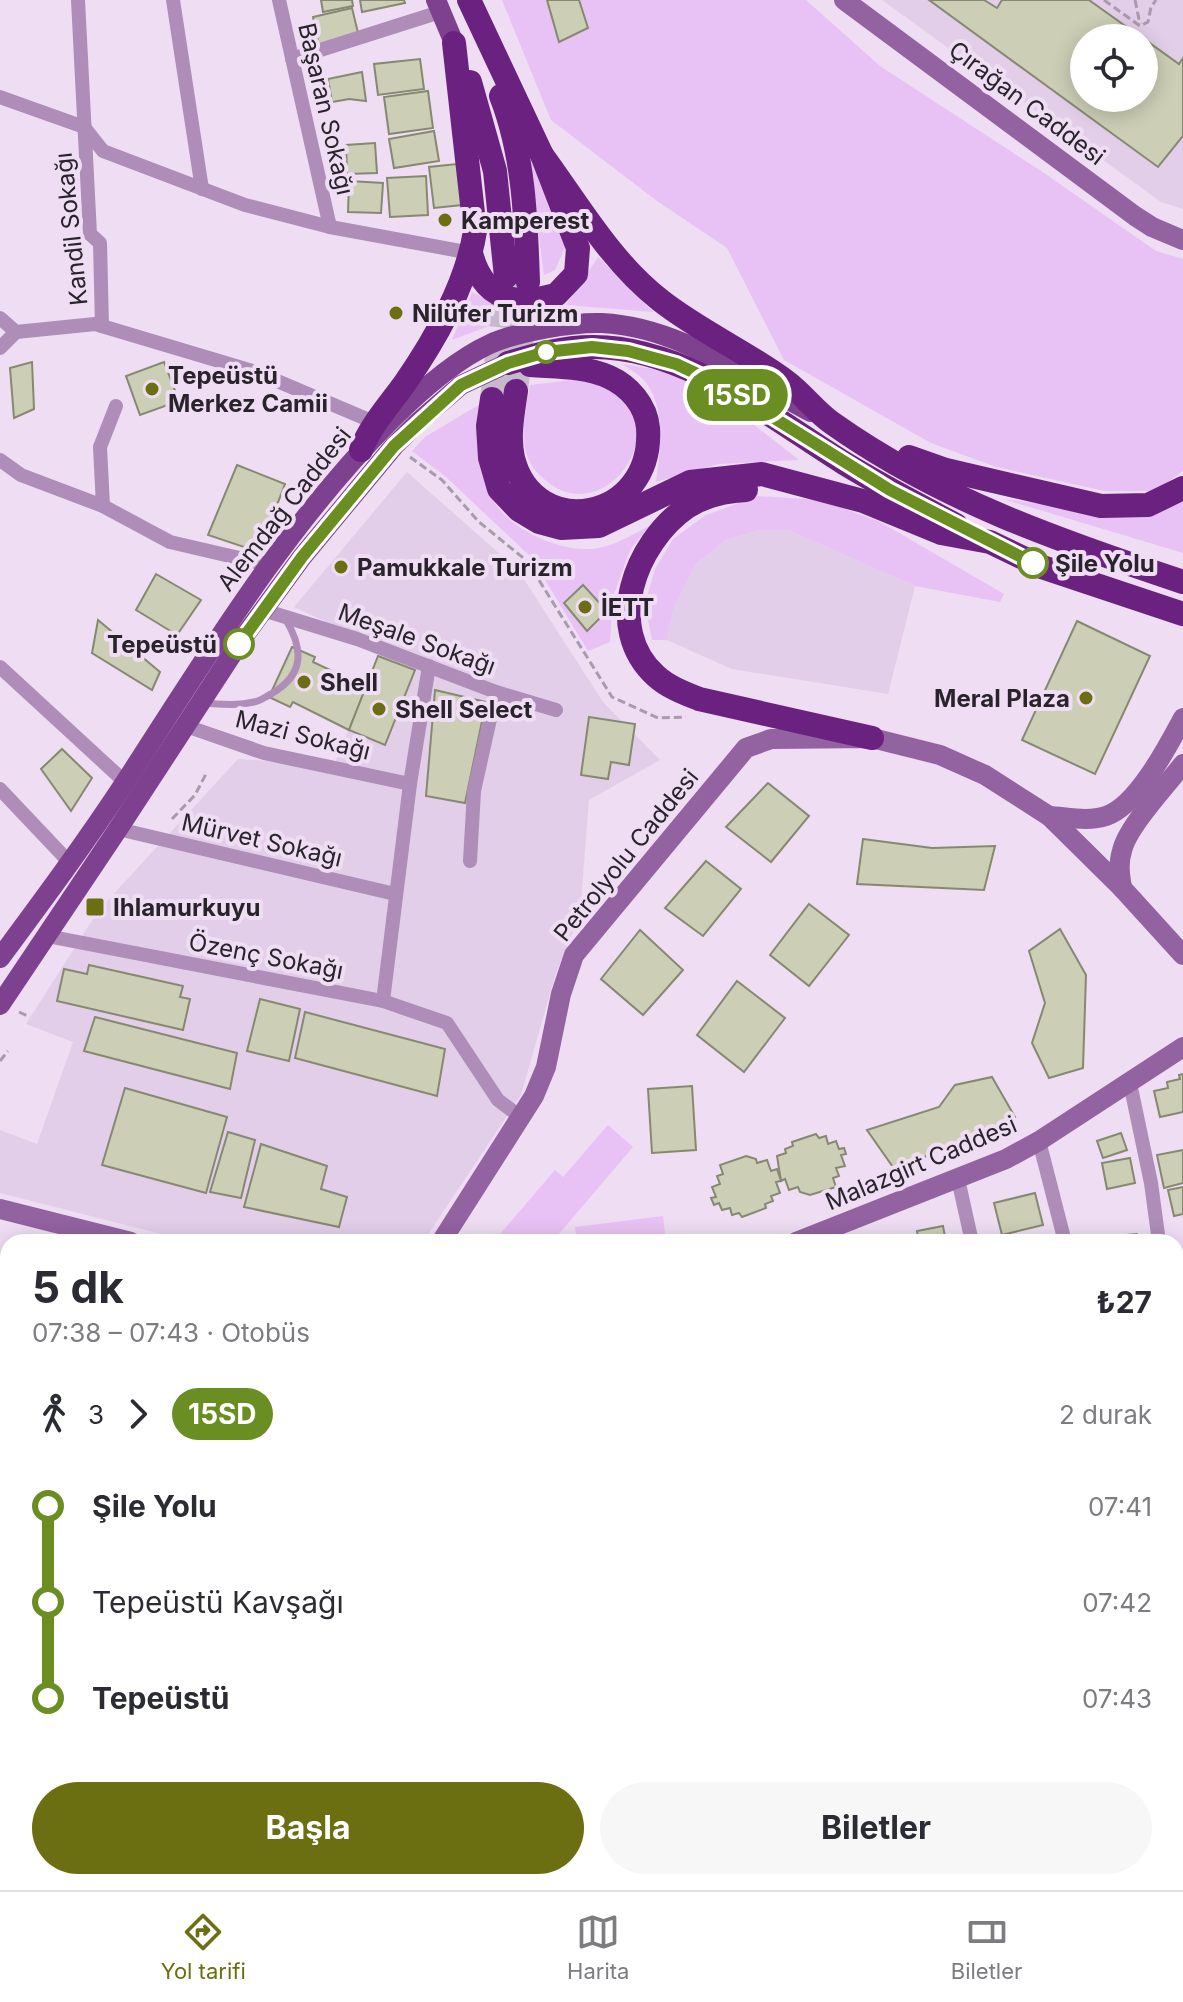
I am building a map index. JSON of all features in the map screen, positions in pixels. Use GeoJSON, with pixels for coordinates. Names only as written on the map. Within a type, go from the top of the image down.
{"type":"FeatureCollection","features":[{"type":"Feature","properties":{"kind":"highway"},"geometry":{"type":"LineString","coordinates":[[466,0],[542,155],[578,248],[576,274],[556,295],[518,300],[491,289],[477,275],[471,253]]}},
{"type":"Feature","properties":{"kind":"highway"},"geometry":{"type":"LineString","coordinates":[[454,43],[473,90],[495,171],[517,280],[525,193],[507,112],[466,0]]}},
{"type":"Feature","properties":{"kind":"highway"},"geometry":{"type":"LineString","coordinates":[[361,450],[376,423],[430,348],[471,253],[475,231],[454,43]]}},
{"type":"Feature","properties":{"kind":"highway"},"geometry":{"type":"LineString","coordinates":[[542,155],[618,260],[659,300],[788,383],[829,421],[946,491],[996,515],[1053,538],[1183,582]]}},
{"type":"Feature","properties":{"kind":"highway"},"geometry":{"type":"LineString","coordinates":[[508,363],[546,352],[592,347],[628,351],[676,364],[760,408],[890,490],[990,542],[1042,567],[1175,611]]}},
{"type":"Feature","properties":{"kind":"highway"},"geometry":{"type":"LineString","coordinates":[[508,363],[584,369],[608,377],[637,398],[647,421],[649,439],[645,462],[635,484],[620,498],[598,510],[572,511],[547,502],[528,490],[512,455],[511,427],[516,391]]}},
{"type":"Feature","properties":{"kind":"highway"},"geometry":{"type":"LineString","coordinates":[[492,399],[488,426],[490,458],[499,489],[519,510],[539,522],[561,528],[599,526],[690,482],[762,474],[863,501],[941,533],[990,542]]}},
{"type":"Feature","properties":{"kind":"highway"},"geometry":{"type":"LineString","coordinates":[[868,446],[946,470],[1101,506],[1148,505],[1183,488]]}},
{"type":"Feature","properties":{"kind":"highway"},"geometry":{"type":"LineString","coordinates":[[796,484],[730,491],[705,498],[673,518],[639,566],[626,614],[631,637],[640,658],[656,676],[674,689],[699,699],[872,738]]}},
{"type":"Feature","properties":{"kind":"main road","name":"Çırağan Caddesi"},"geometry":{"type":"LineString","coordinates":[[844,0],[1135,216],[1183,240]]}},
{"type":"Feature","properties":{"kind":"main road"},"geometry":{"type":"LineString","coordinates":[[438,6],[454,43]]}},
{"type":"Feature","properties":{"kind":"main road","name":"Alemdağ Caddesi"},"geometry":{"type":"LineString","coordinates":[[0,958],[70,863],[218,637],[324,493],[361,450],[430,385],[490,344],[536,329],[600,323],[647,330],[688,344],[725,362],[829,421]]}},
{"type":"Feature","properties":{"kind":"main road","name":"Alemdağ Caddesi"},"geometry":{"type":"LineString","coordinates":[[0,1005],[263,610],[302,557],[394,446],[461,385],[508,363]]}},
{"type":"Feature","properties":{"kind":"main road"},"geometry":{"type":"LineString","coordinates":[[1049,816],[1103,818],[1122,807],[1136,792],[1183,718]]}},
{"type":"Feature","properties":{"kind":"main road","name":"Petrolyolu Caddesi"},"geometry":{"type":"LineString","coordinates":[[446,1234],[522,1118],[546,1067],[561,994],[574,955],[746,748],[771,739],[872,738],[940,755],[985,775],[1049,816],[1122,888],[1183,955]]}},
{"type":"Feature","properties":{"kind":"main road"},"geometry":{"type":"LineString","coordinates":[[1122,888],[1119,867],[1129,833],[1183,764]]}},
{"type":"Feature","properties":{"kind":"main road","name":"Malazgirt Caddesi"},"geometry":{"type":"LineString","coordinates":[[817,1234],[1006,1159],[1039,1141],[1183,1047]]}},
{"type":"Feature","properties":{"kind":"main road"},"geometry":{"type":"LineString","coordinates":[[0,1209],[99,1234]]}},
{"type":"Feature","properties":{"kind":"street","name":"Kandil Sokağı"},"geometry":{"type":"LineString","coordinates":[[78,0],[90,234],[100,243],[102,326]]}},
{"type":"Feature","properties":{"kind":"street"},"geometry":{"type":"LineString","coordinates":[[173,0],[202,189]]}},
{"type":"Feature","properties":{"kind":"street","name":"Başaran Sokağı"},"geometry":{"type":"LineString","coordinates":[[279,0],[330,227]]}},
{"type":"Feature","properties":{"kind":"street"},"geometry":{"type":"LineString","coordinates":[[292,59],[438,6]]}},
{"type":"Feature","properties":{"kind":"street"},"geometry":{"type":"LineString","coordinates":[[0,97],[84,127],[103,151],[245,205],[330,227],[471,253]]}},
{"type":"Feature","properties":{"kind":"street"},"geometry":{"type":"LineString","coordinates":[[0,318],[16,332]]}},
{"type":"Feature","properties":{"kind":"street"},"geometry":{"type":"LineString","coordinates":[[0,348],[16,332],[95,324],[256,372],[376,423]]}},
{"type":"Feature","properties":{"kind":"street"},"geometry":{"type":"LineString","coordinates":[[103,506],[100,447],[116,406]]}},
{"type":"Feature","properties":{"kind":"street"},"geometry":{"type":"LineString","coordinates":[[0,460],[21,475],[103,506],[170,542],[269,565]]}},
{"type":"Feature","properties":{"kind":"street","name":"Meşale Sokağı"},"geometry":{"type":"LineString","coordinates":[[263,610],[357,639],[496,692],[556,710]]}},
{"type":"Feature","properties":{"kind":"street"},"geometry":{"type":"LineString","coordinates":[[383,1001],[410,784],[429,666]]}},
{"type":"Feature","properties":{"kind":"street"},"geometry":{"type":"LineString","coordinates":[[0,667],[125,782]]}},
{"type":"Feature","properties":{"kind":"street"},"geometry":{"type":"LineString","coordinates":[[470,861],[474,791],[496,692]]}},
{"type":"Feature","properties":{"kind":"street","name":"Mazi Sokağı"},"geometry":{"type":"LineString","coordinates":[[186,726],[264,753],[410,784]]}},
{"type":"Feature","properties":{"kind":"street"},"geometry":{"type":"LineString","coordinates":[[0,789],[70,863]]}},
{"type":"Feature","properties":{"kind":"street","name":"Mürvet Sokağı"},"geometry":{"type":"LineString","coordinates":[[118,829],[395,894]]}},
{"type":"Feature","properties":{"kind":"street","name":"Özenç Sokağı"},"geometry":{"type":"LineString","coordinates":[[47,936],[383,1001],[447,1023],[498,1100],[522,1118]]}},
{"type":"Feature","properties":{"kind":"street"},"geometry":{"type":"LineString","coordinates":[[1130,1083],[1151,1183],[1158,1234]]}},
{"type":"Feature","properties":{"kind":"street"},"geometry":{"type":"LineString","coordinates":[[1039,1141],[1063,1234]]}},
{"type":"Feature","properties":{"kind":"street"},"geometry":{"type":"LineString","coordinates":[[958,1179],[970,1234]]}},
{"type":"Feature","properties":{"kind":"lane"},"geometry":{"type":"LineString","coordinates":[[201,703],[227,705],[257,702],[283,687],[297,667],[299,652],[296,637],[284,618]]}},
{"type":"Feature","properties":{"kind":"path"},"geometry":{"type":"LineString","coordinates":[[1104,0],[1137,24]]}},
{"type":"Feature","properties":{"kind":"path"},"geometry":{"type":"LineString","coordinates":[[1135,0],[1140,24]]}},
{"type":"Feature","properties":{"kind":"path"},"geometry":{"type":"LineString","coordinates":[[1144,24],[1148,22],[1156,0]]}},
{"type":"Feature","properties":{"kind":"path"},"geometry":{"type":"LineString","coordinates":[[394,446],[442,480],[479,522],[527,561],[612,697],[658,718],[695,715]]}},
{"type":"Feature","properties":{"kind":"path"},"geometry":{"type":"LineString","coordinates":[[172,819],[195,795],[207,772]]}},
{"type":"Feature","properties":{"kind":"path"},"geometry":{"type":"LineString","coordinates":[[0,1061],[8,1051]]}},
{"type":"Feature","properties":{"kind":"shaded area"},"geometry":{"type":"Polygon","coordinates":[[[502,0],[806,0],[880,66],[1044,173],[1156,251],[1183,259],[1183,471],[1155,491],[1105,491],[996,467],[931,443],[784,360],[727,248],[657,201],[551,120],[502,0]]]}},
{"type":"Feature","properties":{"kind":"shaded area"},"geometry":{"type":"Polygon","coordinates":[[[882,0],[1183,0],[1183,209],[1161,202],[882,0]]]}},
{"type":"Feature","properties":{"kind":"shaded area"},"geometry":{"type":"Polygon","coordinates":[[[524,122],[566,245],[555,270],[544,275],[524,122]]]}},
{"type":"Feature","properties":{"kind":"shaded area"},"geometry":{"type":"Polygon","coordinates":[[[598,257],[653,312],[566,305],[598,257]]]}},
{"type":"Feature","properties":{"kind":"shaded area"},"geometry":{"type":"Polygon","coordinates":[[[472,292],[518,315],[452,340],[472,292]]]}},
{"type":"Feature","properties":{"kind":"shaded area"},"geometry":{"type":"Polygon","coordinates":[[[623,364],[671,372],[717,396],[799,460],[718,464],[656,482],[660,432],[657,406],[645,381],[623,364]]]}},
{"type":"Feature","properties":{"kind":"shaded area"},"geometry":{"type":"Polygon","coordinates":[[[580,379],[615,392],[631,410],[637,430],[634,451],[624,470],[609,484],[590,493],[569,493],[548,482],[531,464],[525,447],[524,420],[530,385],[580,379]]]}},
{"type":"Feature","properties":{"kind":"shaded area"},"geometry":{"type":"Polygon","coordinates":[[[482,403],[491,496],[498,508],[520,527],[548,542],[591,549],[614,544],[649,526],[630,550],[613,597],[610,642],[588,651],[531,557],[446,477],[412,451],[425,437],[482,403]]]}},
{"type":"Feature","properties":{"kind":"shaded area"},"geometry":{"type":"Polygon","coordinates":[[[407,472],[518,570],[603,702],[660,760],[589,800],[580,915],[555,976],[521,1095],[428,1234],[161,1234],[0,1193],[0,1130],[37,1144],[73,1042],[26,1024],[98,911],[238,759],[334,765],[383,648],[294,607],[407,472]]]}},
{"type":"Feature","properties":{"kind":"shaded area"},"geometry":{"type":"Polygon","coordinates":[[[1183,494],[1183,553],[1003,499],[1111,513],[1183,494]]]}},
{"type":"Feature","properties":{"kind":"shaded area"},"geometry":{"type":"Polygon","coordinates":[[[758,496],[821,500],[880,522],[1004,594],[1000,602],[915,586],[788,530],[759,530],[726,540],[696,564],[674,608],[667,640],[652,640],[645,604],[655,569],[673,539],[706,515],[758,496]]]}},
{"type":"Feature","properties":{"kind":"shaded area"},"geometry":{"type":"Polygon","coordinates":[[[759,530],[788,530],[915,586],[888,694],[732,669],[667,640],[674,608],[696,564],[726,540],[759,530]]]}},
{"type":"Feature","properties":{"kind":"shaded area"},"geometry":{"type":"Polygon","coordinates":[[[608,1125],[633,1147],[559,1234],[500,1234],[555,1170],[563,1177],[608,1125]]]}},
{"type":"Feature","properties":{"kind":"shaded area"},"geometry":{"type":"Polygon","coordinates":[[[663,1216],[665,1234],[576,1234],[575,1227],[663,1216]]]}},
{"type":"Feature","properties":{"kind":"building"},"geometry":{"type":"Polygon","coordinates":[[[321,0],[352,0],[353,6],[323,12],[321,0]]]}},
{"type":"Feature","properties":{"kind":"building"},"geometry":{"type":"Polygon","coordinates":[[[360,0],[404,0],[405,3],[362,12],[360,0]]]}},
{"type":"Feature","properties":{"kind":"building"},"geometry":{"type":"Polygon","coordinates":[[[547,0],[579,0],[588,28],[559,42],[547,0]]]}},
{"type":"Feature","properties":{"kind":"building"},"geometry":{"type":"Polygon","coordinates":[[[929,0],[984,0],[997,8],[1002,0],[1089,0],[1122,24],[1070,24],[1070,103],[929,0]]]}},
{"type":"Feature","properties":{"kind":"building"},"geometry":{"type":"Polygon","coordinates":[[[352,8],[359,37],[319,46],[313,17],[352,8]]]}},
{"type":"Feature","properties":{"kind":"building"},"geometry":{"type":"Polygon","coordinates":[[[1158,49],[1179,64],[1183,58],[1183,136],[1158,167],[1083,112],[1158,112],[1158,49]]]}},
{"type":"Feature","properties":{"kind":"building"},"geometry":{"type":"Polygon","coordinates":[[[420,59],[424,89],[378,95],[374,64],[420,59]]]}},
{"type":"Feature","properties":{"kind":"building"},"geometry":{"type":"Polygon","coordinates":[[[362,72],[366,101],[349,99],[332,102],[328,79],[362,72]]]}},
{"type":"Feature","properties":{"kind":"building"},"geometry":{"type":"Polygon","coordinates":[[[428,91],[433,128],[389,134],[384,97],[428,91]]]}},
{"type":"Feature","properties":{"kind":"building"},"geometry":{"type":"Polygon","coordinates":[[[434,131],[439,161],[394,168],[389,139],[434,131]]]}},
{"type":"Feature","properties":{"kind":"building"},"geometry":{"type":"Polygon","coordinates":[[[375,143],[377,173],[347,174],[346,145],[375,143]]]}},
{"type":"Feature","properties":{"kind":"building"},"geometry":{"type":"Polygon","coordinates":[[[457,164],[462,205],[434,208],[429,167],[457,164]]]}},
{"type":"Feature","properties":{"kind":"building"},"geometry":{"type":"Polygon","coordinates":[[[426,176],[428,215],[390,217],[387,178],[426,176]]]}},
{"type":"Feature","properties":{"kind":"building"},"geometry":{"type":"Polygon","coordinates":[[[349,181],[383,183],[381,213],[348,212],[349,181]]]}},
{"type":"Feature","properties":{"kind":"building"},"geometry":{"type":"Polygon","coordinates":[[[32,362],[34,409],[14,418],[10,368],[32,362]]]}},
{"type":"Feature","properties":{"kind":"building","name":"Tepeüstü Merkez Camii"},"geometry":{"type":"Polygon","coordinates":[[[164,362],[179,401],[140,415],[126,376],[164,362]]]}},
{"type":"Feature","properties":{"kind":"building"},"geometry":{"type":"Polygon","coordinates":[[[237,465],[285,484],[259,552],[208,535],[237,465]]]}},
{"type":"Feature","properties":{"kind":"building"},"geometry":{"type":"Polygon","coordinates":[[[156,574],[201,600],[177,635],[136,610],[156,574]]]}},
{"type":"Feature","properties":{"kind":"building","name":"İETT"},"geometry":{"type":"Polygon","coordinates":[[[583,585],[607,611],[587,631],[564,603],[583,585]]]}},
{"type":"Feature","properties":{"kind":"building"},"geometry":{"type":"Polygon","coordinates":[[[98,620],[160,672],[152,690],[92,653],[98,620]]]}},
{"type":"Feature","properties":{"kind":"building","name":"Meral Plaza"},"geometry":{"type":"Polygon","coordinates":[[[1077,621],[1150,656],[1095,774],[1022,740],[1077,621]]]}},
{"type":"Feature","properties":{"kind":"building"},"geometry":{"type":"Polygon","coordinates":[[[292,647],[315,657],[313,662],[366,687],[349,730],[293,702],[290,707],[269,697],[292,647]]]}},
{"type":"Feature","properties":{"kind":"building","name":"Shell Select"},"geometry":{"type":"Polygon","coordinates":[[[378,656],[415,670],[385,745],[349,730],[378,656]]]}},
{"type":"Feature","properties":{"kind":"building"},"geometry":{"type":"Polygon","coordinates":[[[435,690],[486,702],[465,803],[426,796],[435,690]]]}},
{"type":"Feature","properties":{"kind":"building"},"geometry":{"type":"Polygon","coordinates":[[[589,717],[635,724],[629,765],[611,762],[608,779],[581,775],[589,717]]]}},
{"type":"Feature","properties":{"kind":"building"},"geometry":{"type":"Polygon","coordinates":[[[62,749],[92,778],[71,811],[41,769],[62,749]]]}},
{"type":"Feature","properties":{"kind":"building"},"geometry":{"type":"Polygon","coordinates":[[[768,783],[809,816],[771,862],[726,827],[768,783]]]}},
{"type":"Feature","properties":{"kind":"building"},"geometry":{"type":"Polygon","coordinates":[[[863,839],[932,848],[995,846],[984,890],[857,884],[863,839]]]}},
{"type":"Feature","properties":{"kind":"building"},"geometry":{"type":"Polygon","coordinates":[[[706,861],[741,889],[703,936],[665,908],[706,861]]]}},
{"type":"Feature","properties":{"kind":"building"},"geometry":{"type":"Polygon","coordinates":[[[809,904],[849,935],[809,986],[770,955],[809,904]]]}},
{"type":"Feature","properties":{"kind":"building"},"geometry":{"type":"Polygon","coordinates":[[[1060,929],[1086,975],[1083,1068],[1049,1078],[1032,1043],[1045,1003],[1029,951],[1060,929]]]}},
{"type":"Feature","properties":{"kind":"building"},"geometry":{"type":"Polygon","coordinates":[[[640,930],[683,970],[643,1015],[601,979],[640,930]]]}},
{"type":"Feature","properties":{"kind":"building"},"geometry":{"type":"Polygon","coordinates":[[[89,965],[183,986],[180,997],[190,999],[183,1030],[57,1001],[64,969],[87,974],[89,965]]]}},
{"type":"Feature","properties":{"kind":"building"},"geometry":{"type":"Polygon","coordinates":[[[737,981],[785,1018],[744,1072],[697,1035],[737,981]]]}},
{"type":"Feature","properties":{"kind":"building"},"geometry":{"type":"Polygon","coordinates":[[[260,999],[300,1009],[289,1061],[247,1051],[260,999]]]}},
{"type":"Feature","properties":{"kind":"building"},"geometry":{"type":"Polygon","coordinates":[[[305,1012],[445,1049],[437,1096],[295,1058],[305,1012]]]}},
{"type":"Feature","properties":{"kind":"building"},"geometry":{"type":"Polygon","coordinates":[[[95,1017],[237,1053],[230,1089],[84,1051],[95,1017]]]}},
{"type":"Feature","properties":{"kind":"building"},"geometry":{"type":"Polygon","coordinates":[[[1183,1074],[1183,1112],[1160,1117],[1154,1091],[1168,1088],[1167,1082],[1180,1079],[1179,1075],[1183,1074]]]}},
{"type":"Feature","properties":{"kind":"building"},"geometry":{"type":"Polygon","coordinates":[[[992,1077],[1015,1117],[895,1170],[867,1130],[939,1107],[955,1085],[992,1077]]]}},
{"type":"Feature","properties":{"kind":"building"},"geometry":{"type":"Polygon","coordinates":[[[692,1086],[696,1150],[652,1153],[648,1089],[692,1086]]]}},
{"type":"Feature","properties":{"kind":"building"},"geometry":{"type":"Polygon","coordinates":[[[125,1088],[227,1117],[206,1193],[102,1165],[125,1088]]]}},
{"type":"Feature","properties":{"kind":"building"},"geometry":{"type":"Polygon","coordinates":[[[228,1132],[255,1140],[241,1198],[210,1192],[228,1132]]]}},
{"type":"Feature","properties":{"kind":"building"},"geometry":{"type":"Polygon","coordinates":[[[1121,1133],[1127,1150],[1103,1158],[1097,1141],[1121,1133]]]}},
{"type":"Feature","properties":{"kind":"building"},"geometry":{"type":"Polygon","coordinates":[[[816,1134],[819,1138],[826,1136],[828,1144],[836,1141],[839,1149],[844,1148],[846,1154],[841,1155],[845,1166],[836,1168],[839,1176],[833,1178],[836,1187],[810,1195],[800,1192],[798,1187],[789,1190],[785,1179],[781,1181],[777,1156],[786,1153],[785,1149],[793,1146],[792,1142],[816,1134]]]}},
{"type":"Feature","properties":{"kind":"building"},"geometry":{"type":"Polygon","coordinates":[[[261,1144],[327,1166],[321,1189],[347,1197],[339,1227],[244,1207],[261,1144]]]}},
{"type":"Feature","properties":{"kind":"building"},"geometry":{"type":"Polygon","coordinates":[[[1183,1150],[1183,1183],[1164,1188],[1157,1155],[1183,1150]]]}},
{"type":"Feature","properties":{"kind":"building"},"geometry":{"type":"Polygon","coordinates":[[[746,1156],[756,1159],[757,1163],[767,1160],[771,1171],[777,1169],[781,1181],[776,1182],[780,1193],[771,1196],[773,1201],[765,1204],[766,1208],[742,1217],[739,1213],[732,1215],[730,1208],[722,1210],[719,1203],[714,1205],[711,1198],[716,1197],[712,1187],[720,1184],[717,1176],[723,1174],[720,1165],[746,1156]]]}},
{"type":"Feature","properties":{"kind":"building"},"geometry":{"type":"Polygon","coordinates":[[[1130,1158],[1135,1183],[1107,1189],[1102,1163],[1130,1158]]]}},
{"type":"Feature","properties":{"kind":"building"},"geometry":{"type":"Polygon","coordinates":[[[1183,1187],[1183,1214],[1174,1216],[1168,1190],[1183,1187]]]}},
{"type":"Feature","properties":{"kind":"building"},"geometry":{"type":"Polygon","coordinates":[[[1035,1193],[1043,1225],[1002,1234],[994,1203],[1035,1193]]]}},
{"type":"Feature","properties":{"kind":"building"},"geometry":{"type":"Polygon","coordinates":[[[943,1226],[944,1234],[918,1234],[917,1231],[943,1226]]]}},
{"type":"Feature","properties":{"kind":"tunnel"},"geometry":{"type":"LineString","coordinates":[[492,399],[506,277]]}},
{"type":"Feature","properties":{"kind":"tunnel"},"geometry":{"type":"LineString","coordinates":[[516,391],[528,282]]}},
{"type":"Feature","properties":{"kind":"bus line","name":"15SD"},"geometry":{"type":"LineString","coordinates":[[239,644],[302,557],[394,446],[461,385],[508,363],[546,352],[592,347],[628,351],[676,364],[721,385],[890,490],[1033,563]]}},
{"type":"Feature","properties":{"kind":"place","name":"Kamperest"},"geometry":{"type":"Point","coordinates":[445,220]}},
{"type":"Feature","properties":{"kind":"place","name":"Nilüfer Turizm"},"geometry":{"type":"Point","coordinates":[396,313]}},
{"type":"Feature","properties":{"kind":"place","name":"Tepeüstü Merkez Camii"},"geometry":{"type":"Point","coordinates":[152,389]}},
{"type":"Feature","properties":{"kind":"place","name":"Şile Yolu"},"geometry":{"type":"Point","coordinates":[1033,563]}},
{"type":"Feature","properties":{"kind":"place","name":"Pamukkale Turizm"},"geometry":{"type":"Point","coordinates":[341,567]}},
{"type":"Feature","properties":{"kind":"place","name":"İETT"},"geometry":{"type":"Point","coordinates":[585,607]}},
{"type":"Feature","properties":{"kind":"place","name":"Tepeüstü"},"geometry":{"type":"Point","coordinates":[239,644]}},
{"type":"Feature","properties":{"kind":"place","name":"Shell"},"geometry":{"type":"Point","coordinates":[304,682]}},
{"type":"Feature","properties":{"kind":"place","name":"Meral Plaza"},"geometry":{"type":"Point","coordinates":[1086,698]}},
{"type":"Feature","properties":{"kind":"place","name":"Shell Select"},"geometry":{"type":"Point","coordinates":[379,709]}},
{"type":"Feature","properties":{"kind":"place","name":"Ihlamurkuyu"},"geometry":{"type":"Point","coordinates":[95,907]}}]}
